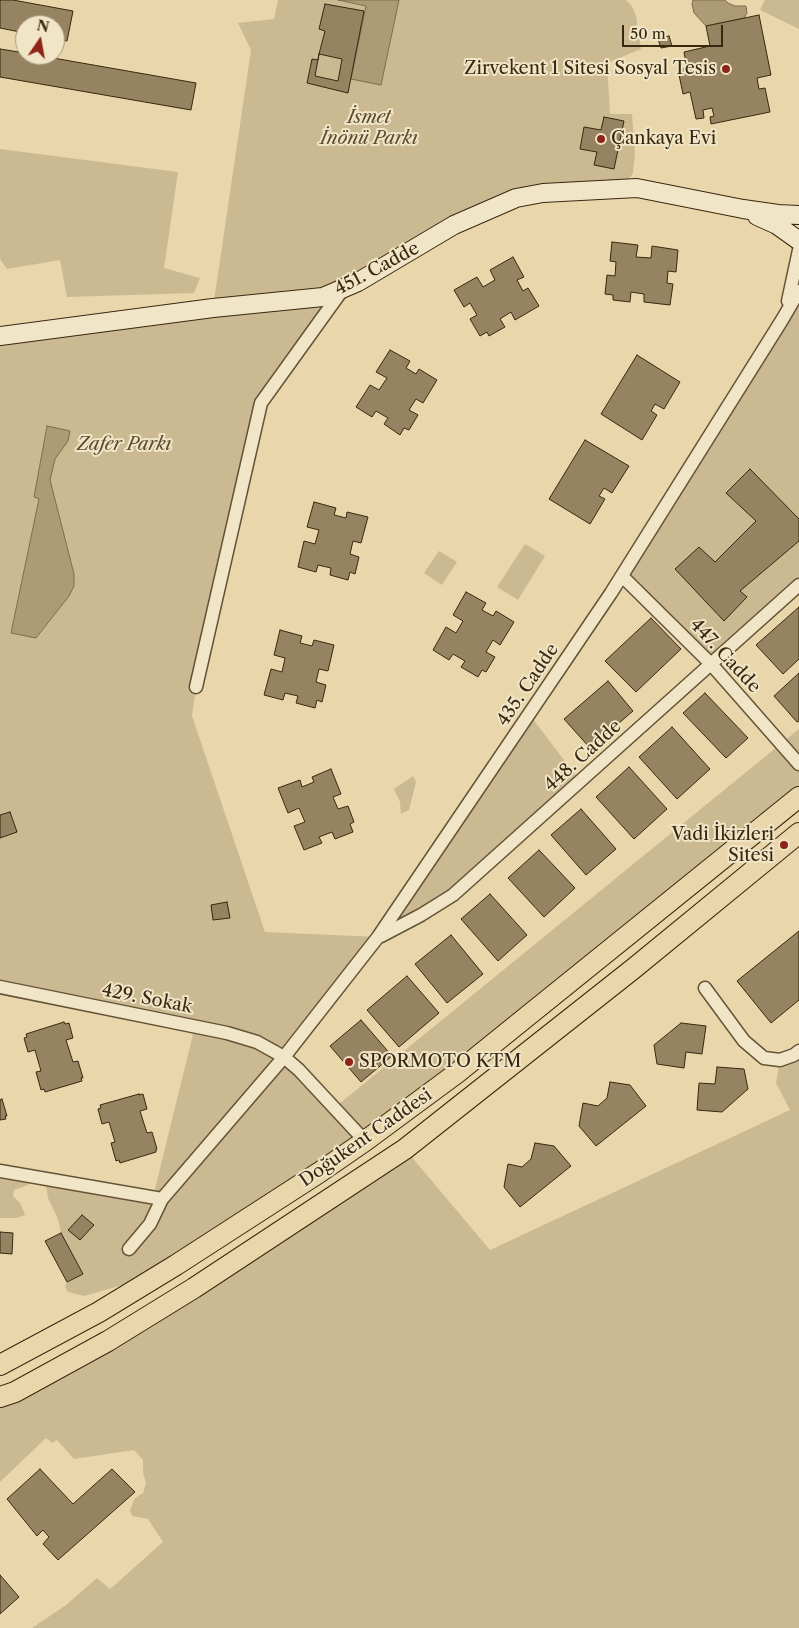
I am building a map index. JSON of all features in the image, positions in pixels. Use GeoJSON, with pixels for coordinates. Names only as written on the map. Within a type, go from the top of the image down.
{"type":"FeatureCollection","features":[{"type":"Feature","properties":{"kind":"main road","name":"Doğukent Caddesi"},"geometry":{"type":"LineString","coordinates":[[0,1365],[99,1312],[176,1266],[364,1141],[457,1073],[799,797]]}},
{"type":"Feature","properties":{"kind":"main road","name":"Doğukent Caddesi"},"geometry":{"type":"LineString","coordinates":[[0,1397],[14,1392],[108,1342],[202,1283],[406,1149],[634,969],[799,833]]}},
{"type":"Feature","properties":{"kind":"street","name":"451. Cadde"},"geometry":{"type":"LineString","coordinates":[[0,336],[213,308],[323,297],[358,282],[454,225],[516,198],[543,193],[637,188],[743,210]]}},
{"type":"Feature","properties":{"kind":"street"},"geometry":{"type":"LineString","coordinates":[[743,210],[799,215],[794,230],[799,244],[794,277],[782,320]]}},
{"type":"Feature","properties":{"kind":"street"},"geometry":{"type":"LineString","coordinates":[[743,210],[777,225],[799,244]]}},
{"type":"Feature","properties":{"kind":"street"},"geometry":{"type":"LineString","coordinates":[[196,687],[261,403],[343,289]]}},
{"type":"Feature","properties":{"kind":"street"},"geometry":{"type":"LineString","coordinates":[[782,320],[799,291]]}},
{"type":"Feature","properties":{"kind":"street","name":"435. Cadde"},"geometry":{"type":"LineString","coordinates":[[129,1250],[150,1224],[162,1199],[284,1057],[378,937],[622,576],[782,320]]}},
{"type":"Feature","properties":{"kind":"street","name":"447. Cadde"},"geometry":{"type":"LineString","coordinates":[[622,576],[711,664],[799,764]]}},
{"type":"Feature","properties":{"kind":"street","name":"448. Cadde"},"geometry":{"type":"LineString","coordinates":[[378,937],[421,915],[453,895],[799,585]]}},
{"type":"Feature","properties":{"kind":"street","name":"429. Sokak"},"geometry":{"type":"LineString","coordinates":[[0,987],[227,1033],[257,1042],[284,1057],[308,1079],[364,1141]]}},
{"type":"Feature","properties":{"kind":"street"},"geometry":{"type":"LineString","coordinates":[[705,988],[744,1041],[764,1058],[780,1060],[796,1053]]}},
{"type":"Feature","properties":{"kind":"street"},"geometry":{"type":"LineString","coordinates":[[0,1171],[162,1199]]}},
{"type":"Feature","properties":{"kind":"green space"},"geometry":{"type":"Polygon","coordinates":[[[278,0],[626,0],[632,6],[636,16],[641,49],[607,63],[610,114],[632,114],[635,154],[633,173],[626,183],[515,198],[343,289],[261,403],[196,687],[192,716],[265,932],[378,937],[284,1056],[334,1108],[799,729],[799,797],[365,1141],[126,1284],[84,1296],[68,1292],[65,1287],[67,1282],[83,1274],[61,1233],[58,1219],[48,1198],[45,1179],[153,1197],[195,1026],[0,987],[0,336],[213,308],[251,50],[238,23],[274,19],[278,0]]]}},
{"type":"Feature","properties":{"kind":"green space"},"geometry":{"type":"Polygon","coordinates":[[[765,0],[799,0],[799,29],[760,10],[765,0]]]}},
{"type":"Feature","properties":{"kind":"green space"},"geometry":{"type":"Polygon","coordinates":[[[0,149],[178,172],[164,268],[200,278],[194,293],[67,297],[60,260],[7,269],[0,259],[0,149]]]}},
{"type":"Feature","properties":{"kind":"green space"},"geometry":{"type":"Polygon","coordinates":[[[799,291],[799,585],[711,664],[622,576],[799,291]]]}},
{"type":"Feature","properties":{"kind":"green space"},"geometry":{"type":"Polygon","coordinates":[[[525,544],[545,556],[518,600],[497,587],[525,544]]]}},
{"type":"Feature","properties":{"kind":"green space"},"geometry":{"type":"Polygon","coordinates":[[[439,551],[457,562],[442,585],[424,573],[439,551]]]}},
{"type":"Feature","properties":{"kind":"green space"},"geometry":{"type":"Polygon","coordinates":[[[529,714],[580,781],[453,895],[378,937],[529,714]]]}},
{"type":"Feature","properties":{"kind":"green space"},"geometry":{"type":"Polygon","coordinates":[[[413,776],[416,782],[409,810],[401,814],[400,802],[394,789],[413,776]]]}},
{"type":"Feature","properties":{"kind":"green space"},"geometry":{"type":"Polygon","coordinates":[[[799,1051],[799,1628],[32,1628],[66,1605],[97,1578],[110,1589],[163,1542],[148,1519],[132,1516],[130,1510],[135,1498],[143,1493],[146,1483],[143,1473],[143,1460],[134,1450],[74,1459],[57,1440],[52,1443],[46,1438],[0,1482],[0,1397],[405,1149],[490,1250],[790,1110],[776,1083],[780,1060],[799,1051]]]}},
{"type":"Feature","properties":{"kind":"green space"},"geometry":{"type":"Polygon","coordinates":[[[0,1171],[32,1178],[28,1185],[14,1190],[13,1196],[20,1203],[25,1215],[17,1218],[0,1218],[0,1171]]]}},
{"type":"Feature","properties":{"kind":"shaded area"},"geometry":{"type":"Polygon","coordinates":[[[338,0],[399,0],[381,85],[351,79],[366,6],[338,0]]]}},
{"type":"Feature","properties":{"kind":"shaded area"},"geometry":{"type":"Polygon","coordinates":[[[693,0],[725,0],[735,6],[746,6],[747,13],[744,18],[706,26],[694,13],[693,0]]]}},
{"type":"Feature","properties":{"kind":"shaded area"},"geometry":{"type":"Polygon","coordinates":[[[47,426],[70,431],[68,441],[55,459],[50,480],[74,574],[74,586],[69,596],[36,638],[11,633],[39,499],[34,497],[47,426]]]}},
{"type":"Feature","properties":{"kind":"building"},"geometry":{"type":"Polygon","coordinates":[[[0,0],[13,0],[73,11],[67,41],[65,41],[65,15],[15,15],[15,31],[0,28],[0,0]]]}},
{"type":"Feature","properties":{"kind":"building"},"geometry":{"type":"Polygon","coordinates":[[[325,4],[364,11],[348,93],[307,83],[312,59],[318,60],[325,31],[319,29],[325,4]]]}},
{"type":"Feature","properties":{"kind":"building","name":"Zirvekent 1 Sitesi Sosyal Tesis"},"geometry":{"type":"Polygon","coordinates":[[[759,15],[771,75],[757,78],[759,89],[765,88],[770,112],[711,124],[710,117],[714,116],[712,108],[703,110],[704,118],[696,119],[690,92],[683,94],[678,70],[687,68],[684,52],[710,46],[706,26],[759,15]]]}},
{"type":"Feature","properties":{"kind":"building"},"geometry":{"type":"Polygon","coordinates":[[[669,36],[672,46],[661,48],[658,39],[669,36]]]}},
{"type":"Feature","properties":{"kind":"building"},"geometry":{"type":"Polygon","coordinates":[[[0,49],[15,51],[15,65],[65,65],[65,60],[196,83],[191,110],[0,77],[0,49]]]}},
{"type":"Feature","properties":{"kind":"building"},"geometry":{"type":"Polygon","coordinates":[[[319,54],[342,59],[338,81],[315,76],[319,54]]]}},
{"type":"Feature","properties":{"kind":"building","name":"Çankaya Evi"},"geometry":{"type":"Polygon","coordinates":[[[604,117],[624,121],[614,169],[594,165],[597,152],[580,149],[584,127],[601,130],[604,117]]]}},
{"type":"Feature","properties":{"kind":"building"},"geometry":{"type":"Polygon","coordinates":[[[612,242],[638,245],[636,257],[651,258],[652,246],[678,250],[676,272],[668,271],[667,283],[673,284],[670,305],[644,302],[644,294],[631,292],[630,302],[613,300],[613,295],[605,294],[607,275],[615,276],[616,262],[610,261],[612,242]]]}},
{"type":"Feature","properties":{"kind":"building"},"geometry":{"type":"Polygon","coordinates":[[[513,257],[524,277],[517,280],[523,291],[528,288],[539,306],[515,320],[511,312],[500,319],[505,327],[489,336],[487,332],[480,336],[470,319],[477,315],[470,303],[464,307],[454,290],[477,277],[483,287],[495,280],[490,270],[513,257]]]}},
{"type":"Feature","properties":{"kind":"building"},"geometry":{"type":"Polygon","coordinates":[[[390,350],[410,361],[406,368],[416,374],[419,369],[437,380],[423,403],[416,399],[409,410],[418,415],[409,430],[404,428],[400,435],[384,424],[388,418],[376,411],[372,417],[356,407],[370,385],[379,390],[387,378],[376,372],[390,350]]]}},
{"type":"Feature","properties":{"kind":"building"},"geometry":{"type":"Polygon","coordinates":[[[637,355],[680,382],[664,409],[655,404],[651,411],[657,415],[642,440],[601,414],[637,355]]]}},
{"type":"Feature","properties":{"kind":"building"},"geometry":{"type":"Polygon","coordinates":[[[585,440],[629,466],[612,493],[604,488],[599,496],[605,499],[590,524],[549,499],[585,440]]]}},
{"type":"Feature","properties":{"kind":"building"},"geometry":{"type":"Polygon","coordinates":[[[750,469],[799,519],[799,541],[740,591],[747,597],[724,621],[675,569],[699,547],[715,562],[756,521],[726,493],[750,469]]]}},
{"type":"Feature","properties":{"kind":"building"},"geometry":{"type":"Polygon","coordinates":[[[314,502],[336,508],[334,515],[346,518],[347,512],[368,517],[361,543],[353,541],[350,554],[359,557],[355,574],[350,572],[348,580],[330,575],[331,568],[318,565],[316,572],[298,567],[304,541],[315,544],[319,530],[307,527],[314,502]]]}},
{"type":"Feature","properties":{"kind":"building"},"geometry":{"type":"Polygon","coordinates":[[[466,592],[486,603],[482,610],[493,616],[496,611],[514,622],[500,645],[493,640],[486,652],[495,657],[486,672],[482,670],[478,677],[461,667],[465,661],[453,654],[449,660],[433,650],[446,627],[456,633],[463,621],[453,615],[466,592]]]}},
{"type":"Feature","properties":{"kind":"building"},"geometry":{"type":"Polygon","coordinates":[[[799,607],[799,659],[783,674],[756,645],[799,607]]]}},
{"type":"Feature","properties":{"kind":"building"},"geometry":{"type":"Polygon","coordinates":[[[651,618],[681,649],[636,692],[605,661],[651,618]]]}},
{"type":"Feature","properties":{"kind":"building"},"geometry":{"type":"Polygon","coordinates":[[[280,630],[302,636],[300,643],[312,646],[314,640],[334,645],[328,671],[319,669],[316,682],[326,685],[322,702],[317,700],[315,708],[296,703],[298,696],[285,693],[283,700],[264,695],[271,669],[282,672],[285,658],[274,655],[280,630]]]}},
{"type":"Feature","properties":{"kind":"building"},"geometry":{"type":"Polygon","coordinates":[[[799,673],[799,721],[797,722],[774,696],[799,673]]]}},
{"type":"Feature","properties":{"kind":"building"},"geometry":{"type":"Polygon","coordinates":[[[608,681],[633,711],[590,748],[564,719],[608,681]]]}},
{"type":"Feature","properties":{"kind":"building"},"geometry":{"type":"Polygon","coordinates":[[[705,693],[748,738],[726,758],[683,713],[705,693]]]}},
{"type":"Feature","properties":{"kind":"building"},"geometry":{"type":"Polygon","coordinates":[[[672,727],[710,769],[677,799],[639,757],[672,727]]]}},
{"type":"Feature","properties":{"kind":"building"},"geometry":{"type":"Polygon","coordinates":[[[629,767],[667,809],[634,839],[596,797],[629,767]]]}},
{"type":"Feature","properties":{"kind":"building"},"geometry":{"type":"Polygon","coordinates":[[[331,769],[341,794],[333,797],[338,809],[348,806],[354,822],[350,824],[353,832],[335,839],[332,832],[319,837],[322,843],[304,850],[294,826],[305,822],[299,808],[288,813],[278,788],[300,780],[302,787],[314,782],[312,777],[331,769]]]}},
{"type":"Feature","properties":{"kind":"building"},"geometry":{"type":"Polygon","coordinates":[[[581,809],[616,849],[586,875],[551,835],[581,809]]]}},
{"type":"Feature","properties":{"kind":"building"},"geometry":{"type":"Polygon","coordinates":[[[10,812],[17,832],[0,838],[0,815],[10,812]]]}},
{"type":"Feature","properties":{"kind":"building"},"geometry":{"type":"Polygon","coordinates":[[[539,850],[575,888],[544,917],[508,878],[539,850]]]}},
{"type":"Feature","properties":{"kind":"building"},"geometry":{"type":"Polygon","coordinates":[[[490,894],[527,935],[498,961],[461,919],[490,894]]]}},
{"type":"Feature","properties":{"kind":"building"},"geometry":{"type":"Polygon","coordinates":[[[227,902],[230,918],[213,920],[211,905],[227,902]]]}},
{"type":"Feature","properties":{"kind":"building"},"geometry":{"type":"Polygon","coordinates":[[[799,931],[799,1000],[771,1023],[737,981],[799,931]]]}},
{"type":"Feature","properties":{"kind":"building"},"geometry":{"type":"Polygon","coordinates":[[[451,935],[483,974],[447,1003],[415,964],[451,935]]]}},
{"type":"Feature","properties":{"kind":"building"},"geometry":{"type":"Polygon","coordinates":[[[407,976],[439,1013],[399,1047],[367,1010],[407,976]]]}},
{"type":"Feature","properties":{"kind":"building"},"geometry":{"type":"Polygon","coordinates":[[[361,1020],[392,1056],[361,1082],[330,1046],[361,1020]]]}},
{"type":"Feature","properties":{"kind":"building"},"geometry":{"type":"Polygon","coordinates":[[[64,1022],[65,1024],[69,1023],[73,1038],[66,1040],[73,1062],[78,1061],[83,1078],[81,1078],[82,1081],[45,1092],[44,1089],[41,1090],[36,1072],[41,1071],[35,1050],[28,1052],[24,1038],[27,1037],[26,1034],[64,1022]]]}},
{"type":"Feature","properties":{"kind":"building"},"geometry":{"type":"Polygon","coordinates":[[[681,1023],[706,1026],[702,1054],[686,1052],[684,1068],[657,1064],[654,1045],[681,1023]]]}},
{"type":"Feature","properties":{"kind":"building"},"geometry":{"type":"Polygon","coordinates":[[[717,1067],[744,1069],[748,1089],[722,1112],[697,1110],[699,1083],[715,1084],[717,1067]]]}},
{"type":"Feature","properties":{"kind":"building"},"geometry":{"type":"Polygon","coordinates":[[[610,1082],[630,1085],[646,1106],[596,1146],[579,1126],[583,1103],[598,1106],[607,1098],[610,1082]]]}},
{"type":"Feature","properties":{"kind":"building"},"geometry":{"type":"Polygon","coordinates":[[[143,1094],[147,1109],[140,1111],[147,1133],[152,1132],[157,1149],[156,1152],[120,1163],[119,1160],[116,1161],[111,1143],[115,1142],[109,1122],[102,1124],[98,1109],[101,1108],[100,1105],[143,1094]]]}},
{"type":"Feature","properties":{"kind":"building"},"geometry":{"type":"Polygon","coordinates":[[[2,1099],[7,1116],[5,1116],[6,1119],[0,1120],[0,1100],[2,1099]]]}},
{"type":"Feature","properties":{"kind":"building"},"geometry":{"type":"Polygon","coordinates":[[[535,1143],[554,1146],[571,1166],[520,1207],[504,1187],[508,1164],[522,1167],[531,1159],[535,1143]]]}},
{"type":"Feature","properties":{"kind":"building"},"geometry":{"type":"Polygon","coordinates":[[[82,1215],[94,1225],[80,1240],[68,1230],[82,1215]]]}},
{"type":"Feature","properties":{"kind":"building"},"geometry":{"type":"Polygon","coordinates":[[[0,1232],[13,1233],[12,1254],[0,1253],[0,1232]]]}},
{"type":"Feature","properties":{"kind":"building"},"geometry":{"type":"Polygon","coordinates":[[[61,1233],[83,1274],[67,1282],[45,1241],[61,1233]]]}},
{"type":"Feature","properties":{"kind":"building"},"geometry":{"type":"Polygon","coordinates":[[[40,1469],[73,1504],[112,1469],[135,1492],[58,1560],[43,1544],[49,1537],[43,1530],[37,1536],[7,1499],[40,1469]]]}},
{"type":"Feature","properties":{"kind":"building"},"geometry":{"type":"Polygon","coordinates":[[[0,1575],[19,1597],[0,1614],[0,1575]]]}},
{"type":"Feature","properties":{"kind":"place","name":"Zirvekent 1 Sitesi Sosyal Tesis"},"geometry":{"type":"Point","coordinates":[726,69]}},
{"type":"Feature","properties":{"kind":"place","name":"Çankaya Evi"},"geometry":{"type":"Point","coordinates":[601,139]}},
{"type":"Feature","properties":{"kind":"place","name":"Vadi İkizleri Sitesi"},"geometry":{"type":"Point","coordinates":[784,845]}},
{"type":"Feature","properties":{"kind":"place","name":"SPORMOTO KTM"},"geometry":{"type":"Point","coordinates":[349,1062]}},
{"type":"Feature","properties":{"kind":"park label","name":"İsmet İnönü Parkı"},"geometry":{"type":"Point","coordinates":[369,128]}},
{"type":"Feature","properties":{"kind":"park label","name":"Zafer Parkı"},"geometry":{"type":"Point","coordinates":[124,445]}}]}
